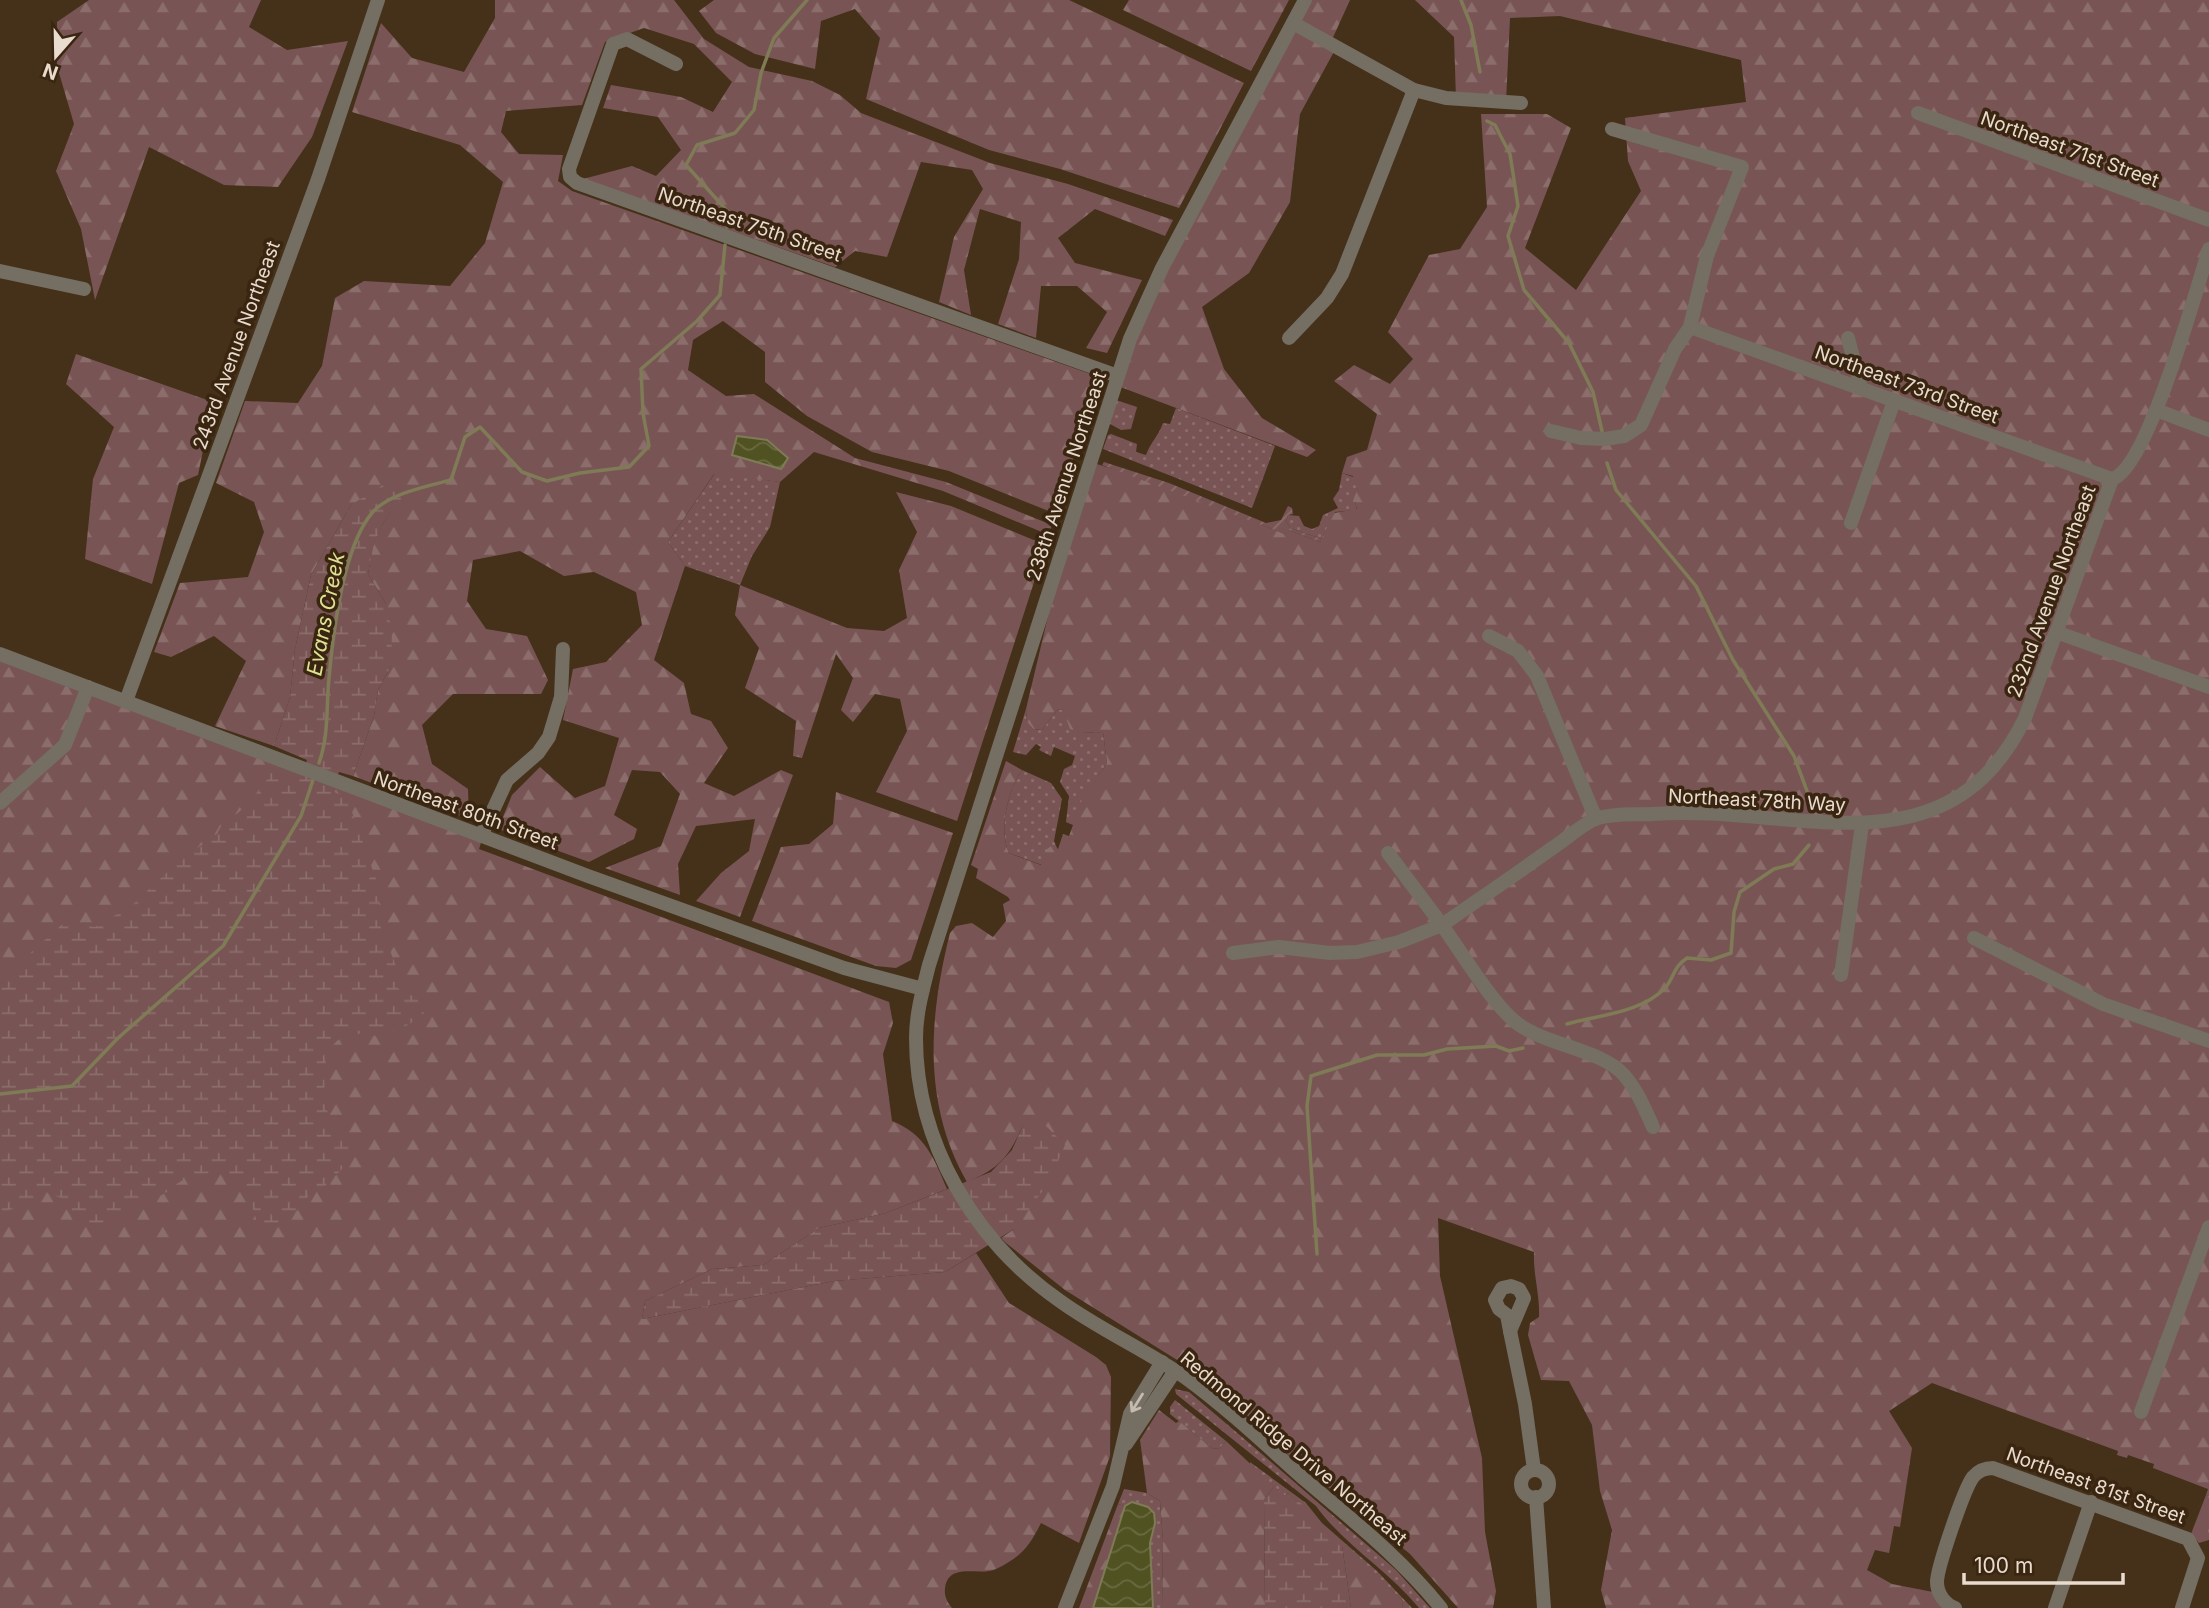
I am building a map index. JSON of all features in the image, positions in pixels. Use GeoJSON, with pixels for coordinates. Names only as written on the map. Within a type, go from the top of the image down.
{"type":"FeatureCollection","features":[{"type":"Feature","properties":{"kind":"street","name":"243rd Avenue Northeast"},"geometry":{"type":"LineString","coordinates":[[126,701],[313,192],[378,0]]}},
{"type":"Feature","properties":{"kind":"street","name":"238th Avenue Northeast"},"geometry":{"type":"LineString","coordinates":[[923,989],[1118,376],[1152,287],[1305,0]]}},
{"type":"Feature","properties":{"kind":"street"},"geometry":{"type":"LineString","coordinates":[[1293,23],[1414,90],[1446,99],[1521,103]]}},
{"type":"Feature","properties":{"kind":"street","name":"Northeast 75th Street"},"geometry":{"type":"LineString","coordinates":[[676,64],[627,39],[613,44],[569,169],[570,177],[576,183],[1118,376]]}},
{"type":"Feature","properties":{"kind":"street"},"geometry":{"type":"LineString","coordinates":[[1289,338],[1327,298],[1342,274],[1414,90]]}},
{"type":"Feature","properties":{"kind":"street","name":"Northeast 71st Street"},"geometry":{"type":"LineString","coordinates":[[1918,113],[2209,220]]}},
{"type":"Feature","properties":{"kind":"street"},"geometry":{"type":"LineString","coordinates":[[1551,430],[1589,440],[1615,438],[1634,431],[1647,418],[1675,349],[1689,327],[1707,256],[1740,171],[1612,129]]}},
{"type":"Feature","properties":{"kind":"street","name":"232nd Avenue Northeast"},"geometry":{"type":"LineString","coordinates":[[2025,718],[2112,479],[2124,473],[2156,411],[2209,249]]}},
{"type":"Feature","properties":{"kind":"street"},"geometry":{"type":"LineString","coordinates":[[0,271],[84,289]]}},
{"type":"Feature","properties":{"kind":"street","name":"Northeast 73rd Street"},"geometry":{"type":"LineString","coordinates":[[1689,327],[2112,479]]}},
{"type":"Feature","properties":{"kind":"street"},"geometry":{"type":"LineString","coordinates":[[1848,338],[1861,388]]}},
{"type":"Feature","properties":{"kind":"street"},"geometry":{"type":"LineString","coordinates":[[1851,523],[1894,401]]}},
{"type":"Feature","properties":{"kind":"street"},"geometry":{"type":"LineString","coordinates":[[2156,411],[2209,430]]}},
{"type":"Feature","properties":{"kind":"street"},"geometry":{"type":"LineString","coordinates":[[2056,632],[2209,687]]}},
{"type":"Feature","properties":{"kind":"street"},"geometry":{"type":"LineString","coordinates":[[1233,953],[1279,947],[1331,953],[1357,952],[1399,942],[1442,925],[1596,818],[1537,676],[1518,651],[1489,636]]}},
{"type":"Feature","properties":{"kind":"street"},"geometry":{"type":"LineString","coordinates":[[481,836],[507,780],[538,753],[549,737],[561,697],[563,649]]}},
{"type":"Feature","properties":{"kind":"street","name":"Northeast 80th Street"},"geometry":{"type":"LineString","coordinates":[[0,654],[481,836],[844,968],[923,989]]}},
{"type":"Feature","properties":{"kind":"street"},"geometry":{"type":"LineString","coordinates":[[0,803],[65,745],[88,687]]}},
{"type":"Feature","properties":{"kind":"street","name":"Northeast 78th Way"},"geometry":{"type":"LineString","coordinates":[[1596,818],[1688,813],[1862,825],[1920,816],[1952,800],[1991,769],[2017,735],[2025,718]]}},
{"type":"Feature","properties":{"kind":"street"},"geometry":{"type":"LineString","coordinates":[[1841,975],[1862,825]]}},
{"type":"Feature","properties":{"kind":"street"},"geometry":{"type":"LineString","coordinates":[[1388,852],[1516,1023],[1542,1038],[1609,1063],[1623,1073],[1636,1091],[1653,1127]]}},
{"type":"Feature","properties":{"kind":"street"},"geometry":{"type":"LineString","coordinates":[[1974,939],[2103,1004],[2209,1041]]}},
{"type":"Feature","properties":{"kind":"street","name":"Redmond Ridge Drive Northeast"},"geometry":{"type":"LineString","coordinates":[[923,989],[917,1022],[923,1097],[937,1145],[958,1191],[998,1248],[1021,1272],[1060,1302],[1168,1366],[1210,1396],[1398,1560],[1441,1608]]}},
{"type":"Feature","properties":{"kind":"street"},"geometry":{"type":"LineString","coordinates":[[2141,1412],[2209,1227]]}},
{"type":"Feature","properties":{"kind":"street"},"geometry":{"type":"LineString","coordinates":[[1510,1331],[1525,1404],[1534,1470],[1524,1475],[1521,1483],[1527,1495],[1536,1497],[1544,1608]]}},
{"type":"Feature","properties":{"kind":"street"},"geometry":{"type":"LineString","coordinates":[[1065,1608],[1113,1486],[1130,1414],[1168,1366]]}},
{"type":"Feature","properties":{"kind":"street","name":"Northeast 81st Street"},"geometry":{"type":"LineString","coordinates":[[1955,1608],[1947,1604],[1940,1593],[1937,1582],[1941,1564],[1968,1486],[1978,1473],[1987,1468],[1999,1469],[2183,1536],[2196,1549],[2197,1564],[2182,1608]]}},
{"type":"Feature","properties":{"kind":"street"},"geometry":{"type":"LineString","coordinates":[[2055,1608],[2091,1502]]}},
{"type":"Feature","properties":{"kind":"green space"},"geometry":{"type":"Polygon","coordinates":[[[89,0],[261,0],[249,27],[287,50],[348,41],[312,137],[278,187],[224,185],[149,147],[95,300],[81,229],[56,171],[74,124],[57,66],[57,22],[89,0]]]}},
{"type":"Feature","properties":{"kind":"green space"},"geometry":{"type":"Polygon","coordinates":[[[495,0],[674,0],[704,39],[749,67],[812,81],[840,95],[861,113],[990,163],[1068,184],[1173,220],[1165,236],[1095,209],[1058,238],[1075,263],[1142,280],[1107,353],[1086,348],[1107,312],[1077,286],[1041,286],[1036,338],[998,324],[1019,259],[1021,222],[980,209],[964,270],[971,315],[939,302],[954,237],[983,189],[972,170],[921,162],[887,257],[855,251],[835,267],[583,179],[632,166],[656,176],[681,150],[658,117],[603,108],[611,85],[681,97],[713,112],[732,82],[694,44],[644,28],[605,42],[582,105],[506,111],[501,132],[519,154],[563,155],[558,181],[572,191],[1099,377],[1056,514],[949,471],[872,452],[807,416],[765,382],[765,352],[723,321],[693,340],[688,370],[726,396],[754,394],[855,458],[946,482],[1052,525],[1049,535],[943,491],[814,452],[780,482],[714,474],[668,542],[685,566],[654,660],[684,683],[691,714],[711,721],[728,748],[704,783],[734,796],[781,770],[793,775],[740,917],[696,901],[721,873],[749,851],[755,819],[696,826],[678,864],[680,895],[605,868],[661,846],[680,794],[660,772],[632,770],[614,815],[637,829],[634,839],[589,862],[498,829],[512,795],[540,767],[575,798],[605,786],[619,738],[563,720],[573,669],[606,662],[642,625],[636,592],[594,572],[564,576],[520,551],[473,560],[467,601],[486,629],[527,636],[548,680],[541,694],[453,694],[422,725],[432,764],[468,789],[469,819],[353,776],[374,716],[378,690],[391,666],[386,604],[368,574],[373,543],[383,523],[406,491],[351,505],[311,575],[295,649],[290,697],[274,746],[215,726],[246,661],[214,636],[171,657],[154,652],[180,583],[248,577],[264,532],[254,502],[216,483],[245,401],[298,403],[322,366],[335,298],[364,281],[450,286],[485,243],[503,182],[460,145],[352,112],[381,23],[412,58],[464,72],[495,18],[495,0]]]}},
{"type":"Feature","properties":{"kind":"green space"},"geometry":{"type":"Polygon","coordinates":[[[714,0],[1069,0],[1244,83],[1179,208],[1060,169],[989,150],[866,99],[880,38],[855,9],[821,21],[815,69],[755,54],[716,33],[699,11],[714,0]]]}},
{"type":"Feature","properties":{"kind":"green space"},"geometry":{"type":"Polygon","coordinates":[[[1129,0],[1289,0],[1251,71],[1123,10],[1129,0]]]}},
{"type":"Feature","properties":{"kind":"green space"},"geometry":{"type":"Polygon","coordinates":[[[1305,0],[1350,0],[1330,44],[1336,48],[1300,114],[1290,202],[1249,273],[1202,307],[1224,369],[1262,418],[1316,450],[1307,457],[1115,385],[1130,339],[1305,0]]]}},
{"type":"Feature","properties":{"kind":"green space"},"geometry":{"type":"Polygon","coordinates":[[[1415,0],[2209,0],[2209,1496],[2206,1495],[2208,1489],[2153,1468],[2154,1464],[2128,1455],[2127,1458],[2117,1455],[2118,1451],[1932,1383],[1889,1411],[1912,1448],[1900,1527],[1894,1526],[1889,1553],[1875,1550],[1867,1570],[1892,1584],[1933,1592],[1942,1608],[1606,1608],[1601,1590],[1612,1530],[1600,1491],[1592,1425],[1569,1381],[1541,1380],[1528,1335],[1530,1323],[1539,1317],[1534,1252],[1438,1218],[1440,1276],[1482,1458],[1485,1532],[1496,1591],[1493,1608],[1458,1608],[1410,1554],[1279,1447],[1214,1383],[1065,1290],[1001,1238],[1014,1229],[1023,1125],[1002,1161],[967,1182],[952,1152],[936,1091],[934,1028],[937,996],[950,933],[956,926],[972,923],[993,937],[1006,921],[1003,904],[1010,900],[976,878],[978,869],[971,865],[1006,761],[1022,770],[1006,810],[1004,833],[1009,853],[1041,865],[1046,850],[1051,846],[1058,849],[1063,834],[1069,836],[1073,825],[1068,823],[1070,818],[1107,763],[1103,732],[1080,733],[1070,729],[1063,709],[1057,710],[1042,730],[1033,729],[1027,722],[1026,709],[1069,528],[1090,462],[1140,477],[1285,534],[1289,530],[1320,542],[1334,513],[1357,509],[1354,498],[1358,488],[1351,482],[1353,476],[1342,473],[1347,457],[1367,450],[1377,414],[1334,381],[1354,365],[1390,384],[1413,359],[1388,332],[1429,255],[1460,249],[1487,207],[1481,114],[1547,114],[1571,128],[1525,248],[1576,290],[1641,191],[1628,161],[1625,118],[1746,102],[1741,60],[1560,16],[1510,18],[1506,102],[1456,99],[1454,37],[1415,0]]]}},
{"type":"Feature","properties":{"kind":"green space"},"geometry":{"type":"Polygon","coordinates":[[[76,354],[213,402],[198,475],[179,483],[152,584],[85,559],[93,479],[114,427],[66,384],[76,354]]]}},
{"type":"Feature","properties":{"kind":"green space"},"geometry":{"type":"Polygon","coordinates":[[[1116,400],[1137,407],[1131,429],[1121,430],[1110,424],[1116,400]]]}},
{"type":"Feature","properties":{"kind":"green space"},"geometry":{"type":"Polygon","coordinates":[[[1176,408],[1275,446],[1252,508],[1103,449],[1108,435],[1111,434],[1137,444],[1136,452],[1146,455],[1163,423],[1170,424],[1176,408]]]}},
{"type":"Feature","properties":{"kind":"green space"},"geometry":{"type":"Polygon","coordinates":[[[1104,462],[1169,483],[1266,523],[1281,520],[1288,506],[1292,508],[1293,514],[1288,515],[1286,521],[1290,528],[1322,539],[1320,542],[1289,530],[1285,534],[1102,465],[1104,462]]]}},
{"type":"Feature","properties":{"kind":"green space"},"geometry":{"type":"Polygon","coordinates":[[[715,473],[780,482],[770,527],[752,556],[740,585],[685,566],[668,542],[715,473]]]}},
{"type":"Feature","properties":{"kind":"green space"},"geometry":{"type":"Polygon","coordinates":[[[1342,473],[1353,477],[1358,488],[1355,501],[1357,510],[1335,512],[1322,539],[1290,528],[1286,521],[1288,515],[1299,516],[1304,526],[1312,529],[1319,526],[1323,515],[1338,508],[1333,499],[1339,490],[1342,473]]]}},
{"type":"Feature","properties":{"kind":"green space"},"geometry":{"type":"Polygon","coordinates":[[[386,483],[407,492],[383,523],[374,543],[368,574],[386,604],[392,631],[391,666],[378,690],[374,716],[353,776],[339,772],[332,791],[352,800],[352,812],[377,882],[381,929],[401,978],[398,989],[417,998],[424,1013],[413,1022],[393,1031],[371,1036],[357,1034],[343,1037],[334,1044],[328,1054],[324,1078],[330,1121],[339,1134],[361,1143],[355,1156],[326,1185],[312,1191],[300,1208],[276,1227],[257,1222],[248,1193],[238,1177],[218,1174],[197,1175],[185,1179],[162,1195],[144,1201],[103,1224],[73,1218],[70,1202],[46,1192],[0,1215],[0,973],[18,964],[67,920],[95,927],[131,906],[176,864],[181,856],[192,852],[217,834],[223,822],[238,813],[264,786],[272,769],[301,779],[307,760],[274,746],[290,697],[295,649],[311,575],[351,505],[386,483]]]}},
{"type":"Feature","properties":{"kind":"green space"},"geometry":{"type":"Polygon","coordinates":[[[896,492],[951,506],[1046,545],[957,821],[876,792],[907,731],[900,699],[875,694],[853,722],[841,710],[853,678],[836,654],[802,758],[793,756],[796,721],[745,688],[759,648],[735,615],[740,585],[847,628],[884,631],[907,618],[899,570],[917,532],[896,492]]]}},
{"type":"Feature","properties":{"kind":"green space"},"geometry":{"type":"Polygon","coordinates":[[[0,654],[484,833],[479,849],[889,1002],[893,1023],[883,1054],[892,1121],[913,1133],[927,1148],[947,1189],[886,1213],[819,1228],[763,1265],[712,1269],[645,1301],[642,1319],[834,1281],[945,1272],[976,1253],[1009,1303],[1096,1357],[1106,1365],[1111,1377],[1110,1456],[1079,1543],[1041,1523],[1023,1550],[1005,1565],[989,1571],[966,1571],[952,1575],[945,1591],[946,1599],[952,1608],[0,1608],[0,654]]]}},
{"type":"Feature","properties":{"kind":"green space"},"geometry":{"type":"Polygon","coordinates":[[[1026,709],[1027,722],[1033,729],[1042,730],[1057,710],[1063,709],[1080,733],[1103,732],[1107,763],[1068,823],[1069,796],[1060,782],[1064,769],[1072,765],[1075,756],[1054,747],[1051,756],[1039,750],[1041,747],[1036,744],[1026,755],[1013,752],[1026,709]]]}},
{"type":"Feature","properties":{"kind":"green space"},"geometry":{"type":"Polygon","coordinates":[[[1022,770],[1051,783],[1062,799],[1054,841],[1058,850],[1042,865],[1009,853],[1006,844],[1006,810],[1022,770]]]}},
{"type":"Feature","properties":{"kind":"green space"},"geometry":{"type":"Polygon","coordinates":[[[836,792],[953,833],[911,960],[896,968],[876,966],[752,921],[781,847],[809,844],[833,824],[836,792]]]}},
{"type":"Feature","properties":{"kind":"green space"},"geometry":{"type":"Polygon","coordinates":[[[1023,1125],[1046,1126],[1065,1145],[1048,1184],[1014,1229],[945,1272],[834,1281],[642,1319],[645,1301],[712,1269],[763,1265],[819,1228],[886,1213],[991,1172],[1012,1150],[1023,1125]]]}},
{"type":"Feature","properties":{"kind":"green space"},"geometry":{"type":"Polygon","coordinates":[[[1175,1389],[1189,1392],[1255,1448],[1396,1570],[1430,1608],[1419,1608],[1340,1533],[1316,1506],[1176,1394],[1175,1389]]]}},
{"type":"Feature","properties":{"kind":"green space"},"geometry":{"type":"Polygon","coordinates":[[[1175,1400],[1226,1441],[1220,1448],[1213,1449],[1170,1414],[1170,1407],[1175,1400]]]}},
{"type":"Feature","properties":{"kind":"green space"},"geometry":{"type":"Polygon","coordinates":[[[1159,1410],[1176,1423],[1179,1421],[1213,1449],[1220,1448],[1226,1441],[1274,1486],[1264,1500],[1265,1608],[1162,1608],[1163,1541],[1160,1501],[1147,1493],[1140,1440],[1159,1410]]]}},
{"type":"Feature","properties":{"kind":"green space"},"geometry":{"type":"Polygon","coordinates":[[[1250,1462],[1306,1503],[1322,1523],[1377,1571],[1412,1608],[1402,1608],[1403,1601],[1303,1512],[1306,1508],[1288,1493],[1285,1496],[1250,1467],[1250,1462]]]}},
{"type":"Feature","properties":{"kind":"green space"},"geometry":{"type":"Polygon","coordinates":[[[1274,1486],[1285,1496],[1288,1493],[1307,1508],[1304,1512],[1342,1545],[1351,1608],[1265,1608],[1264,1500],[1274,1486]]]}},
{"type":"Feature","properties":{"kind":"green space"},"geometry":{"type":"Polygon","coordinates":[[[1124,1489],[1147,1493],[1160,1501],[1163,1541],[1162,1608],[1153,1608],[1150,1543],[1155,1523],[1132,1502],[1125,1506],[1118,1504],[1124,1489]]]}},
{"type":"Feature","properties":{"kind":"green space"},"geometry":{"type":"Polygon","coordinates":[[[2206,1495],[2209,1496],[2209,1540],[2199,1543],[2191,1534],[2206,1495]]]}},
{"type":"Feature","properties":{"kind":"green space"},"geometry":{"type":"Polygon","coordinates":[[[1118,1504],[1125,1506],[1093,1608],[1079,1608],[1118,1504]]]}},
{"type":"Feature","properties":{"kind":"green space"},"geometry":{"type":"Polygon","coordinates":[[[1342,1545],[1403,1601],[1402,1608],[1351,1608],[1342,1545]]]}},
{"type":"Feature","properties":{"kind":"water"},"geometry":{"type":"Polygon","coordinates":[[[737,436],[767,440],[788,458],[781,469],[732,455],[737,436]]]}},
{"type":"Feature","properties":{"kind":"water"},"geometry":{"type":"Polygon","coordinates":[[[1132,1502],[1148,1507],[1154,1513],[1155,1523],[1150,1543],[1153,1608],[1093,1608],[1125,1506],[1132,1502]]]}},
{"type":"Feature","properties":{"kind":"waterway","name":"Evans Creek"},"geometry":{"type":"LineString","coordinates":[[727,227],[729,213],[686,165],[697,145],[735,133],[754,110],[761,73],[774,38],[807,0]]}},
{"type":"Feature","properties":{"kind":"waterway"},"geometry":{"type":"LineString","coordinates":[[1461,0],[1471,25],[1480,72]]}},
{"type":"Feature","properties":{"kind":"waterway"},"geometry":{"type":"LineString","coordinates":[[1487,121],[1495,125],[1510,154],[1518,206],[1508,236],[1524,290],[1569,343],[1593,392],[1602,431]]}},
{"type":"Feature","properties":{"kind":"waterway","name":"Evans Creek"},"geometry":{"type":"LineString","coordinates":[[319,763],[326,732],[331,660],[341,592],[354,547],[372,513],[398,496],[451,480],[465,437],[480,427],[522,472],[547,481],[580,473],[629,467],[649,446],[643,413],[641,369],[697,321],[720,295],[725,245]]}},
{"type":"Feature","properties":{"kind":"waterway"},"geometry":{"type":"LineString","coordinates":[[1607,463],[1616,490],[1696,586],[1733,660],[1794,756],[1810,799]]}},
{"type":"Feature","properties":{"kind":"waterway"},"geometry":{"type":"LineString","coordinates":[[0,1094],[72,1086],[118,1038],[223,946],[301,816],[313,780]]}},
{"type":"Feature","properties":{"kind":"waterway"},"geometry":{"type":"LineString","coordinates":[[1567,1024],[1619,1012],[1644,1003],[1665,988],[1679,965],[1687,958],[1711,960],[1731,953],[1734,912],[1740,892],[1774,869],[1793,864],[1809,845]]}},
{"type":"Feature","properties":{"kind":"waterway"},"geometry":{"type":"LineString","coordinates":[[1317,1254],[1307,1106],[1311,1076],[1377,1055],[1424,1055],[1447,1049],[1496,1046],[1509,1051],[1523,1048]]}}]}
